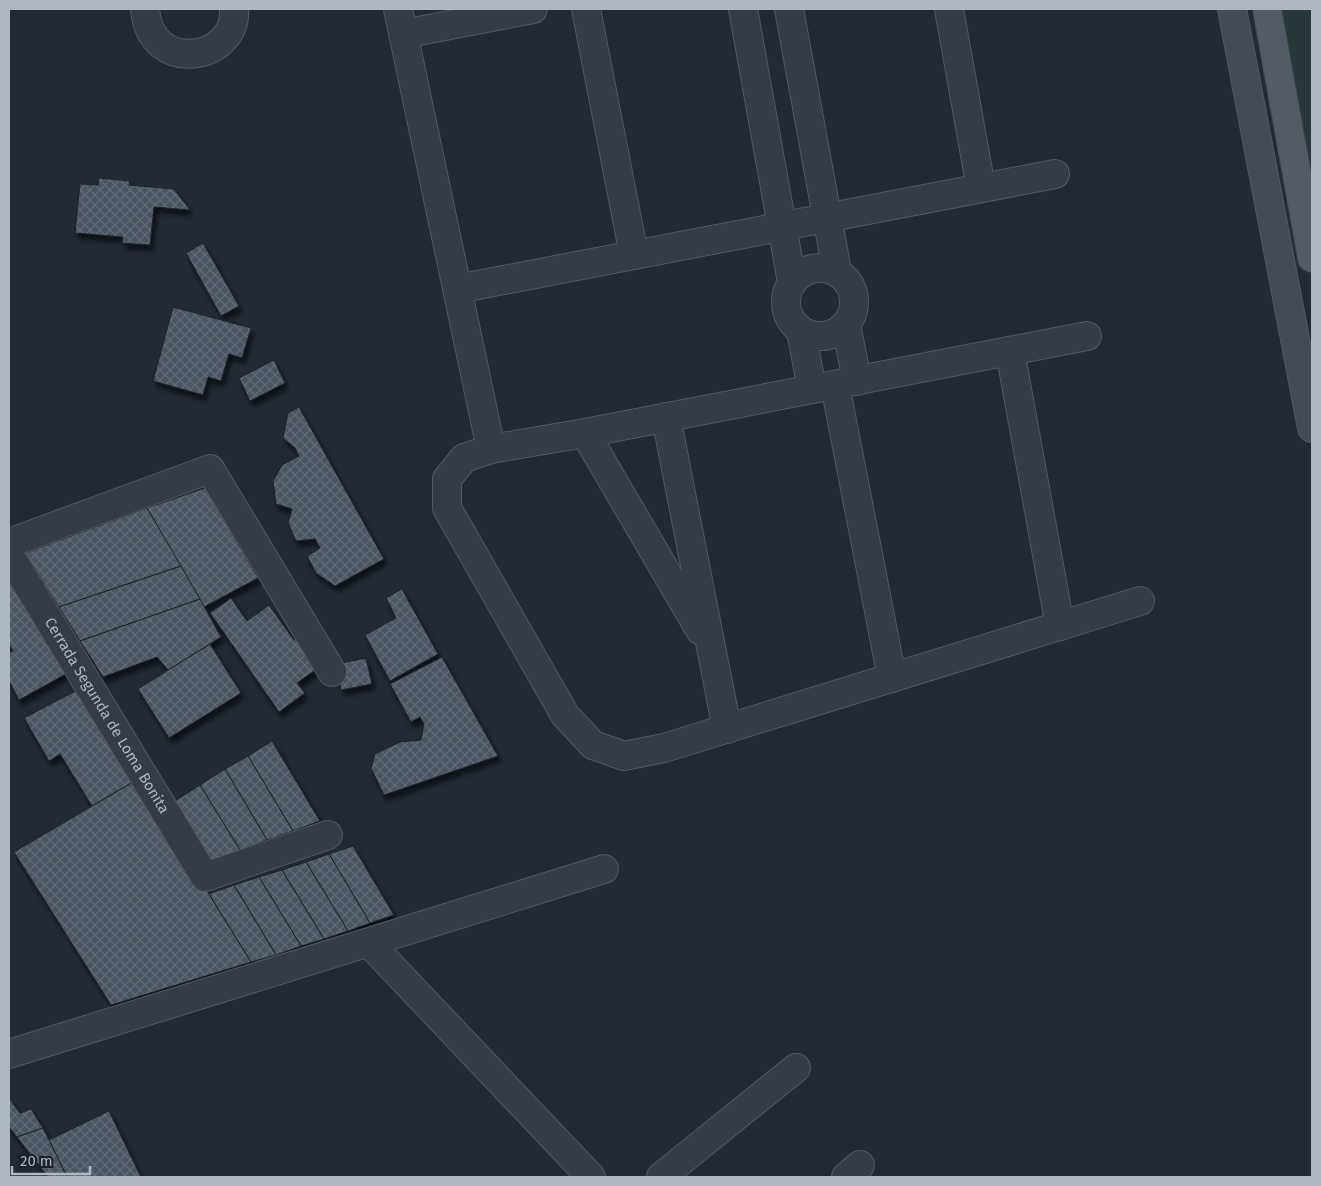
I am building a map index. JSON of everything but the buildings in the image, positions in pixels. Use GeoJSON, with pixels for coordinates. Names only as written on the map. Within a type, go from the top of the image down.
{"type":"FeatureCollection","features":[{"type":"Feature","properties":{"kind":"main road"},"geometry":{"type":"LineString","coordinates":[[1267,9],[1312,258]]}},
{"type":"Feature","properties":{"kind":"street"},"geometry":{"type":"LineString","coordinates":[[144,9],[146,21],[153,36],[164,46],[178,53],[194,54],[209,50],[221,41],[230,28],[234,9]]}},
{"type":"Feature","properties":{"kind":"street"},"geometry":{"type":"LineString","coordinates":[[491,449],[401,21],[533,9]]}},
{"type":"Feature","properties":{"kind":"street"},"geometry":{"type":"LineString","coordinates":[[586,9],[634,255]]}},
{"type":"Feature","properties":{"kind":"street"},"geometry":{"type":"LineString","coordinates":[[743,9],[792,282]]}},
{"type":"Feature","properties":{"kind":"street"},"geometry":{"type":"LineString","coordinates":[[789,9],[837,272]]}},
{"type":"Feature","properties":{"kind":"street"},"geometry":{"type":"LineString","coordinates":[[949,9],[981,188]]}},
{"type":"Feature","properties":{"kind":"street"},"geometry":{"type":"LineString","coordinates":[[1232,9],[1312,428]]}},
{"type":"Feature","properties":{"kind":"street"},"geometry":{"type":"LineString","coordinates":[[457,288],[1055,174]]}},
{"type":"Feature","properties":{"kind":"street"},"geometry":{"type":"LineString","coordinates":[[801,331],[808,335],[832,335],[843,328],[851,319],[855,308],[855,295],[851,285],[837,272],[825,267],[804,271],[792,282],[786,297],[786,308],[790,320],[801,331],[835,385],[892,678]]}},
{"type":"Feature","properties":{"kind":"street"},"geometry":{"type":"LineString","coordinates":[[835,385],[846,324]]}},
{"type":"Feature","properties":{"kind":"street"},"geometry":{"type":"LineString","coordinates":[[1087,336],[585,433],[491,449],[464,458],[447,479],[447,508],[565,715],[593,745],[624,756],[664,748],[1140,601]]}},
{"type":"Feature","properties":{"kind":"street"},"geometry":{"type":"LineString","coordinates":[[1010,351],[1060,626]]}},
{"type":"Feature","properties":{"kind":"street"},"geometry":{"type":"LineString","coordinates":[[666,417],[727,729]]}},
{"type":"Feature","properties":{"kind":"street"},"geometry":{"type":"LineString","coordinates":[[585,433],[711,649]]}},
{"type":"Feature","properties":{"kind":"street"},"geometry":{"type":"LineString","coordinates":[[9,543],[210,469],[332,672]]}},
{"type":"Feature","properties":{"kind":"street","name":"Cerrada Segunda de Loma Bonita"},"geometry":{"type":"LineString","coordinates":[[9,554],[205,877],[328,835]]}},
{"type":"Feature","properties":{"kind":"street"},"geometry":{"type":"LineString","coordinates":[[9,1054],[604,869]]}},
{"type":"Feature","properties":{"kind":"street"},"geometry":{"type":"LineString","coordinates":[[369,943],[592,1177]]}},
{"type":"Feature","properties":{"kind":"street"},"geometry":{"type":"LineString","coordinates":[[661,1177],[796,1068]]}},
{"type":"Feature","properties":{"kind":"shaded area"},"geometry":{"type":"Polygon","coordinates":[[[1280,9],[1310,9],[1312,23],[1312,181],[1280,9]]]}}]}
